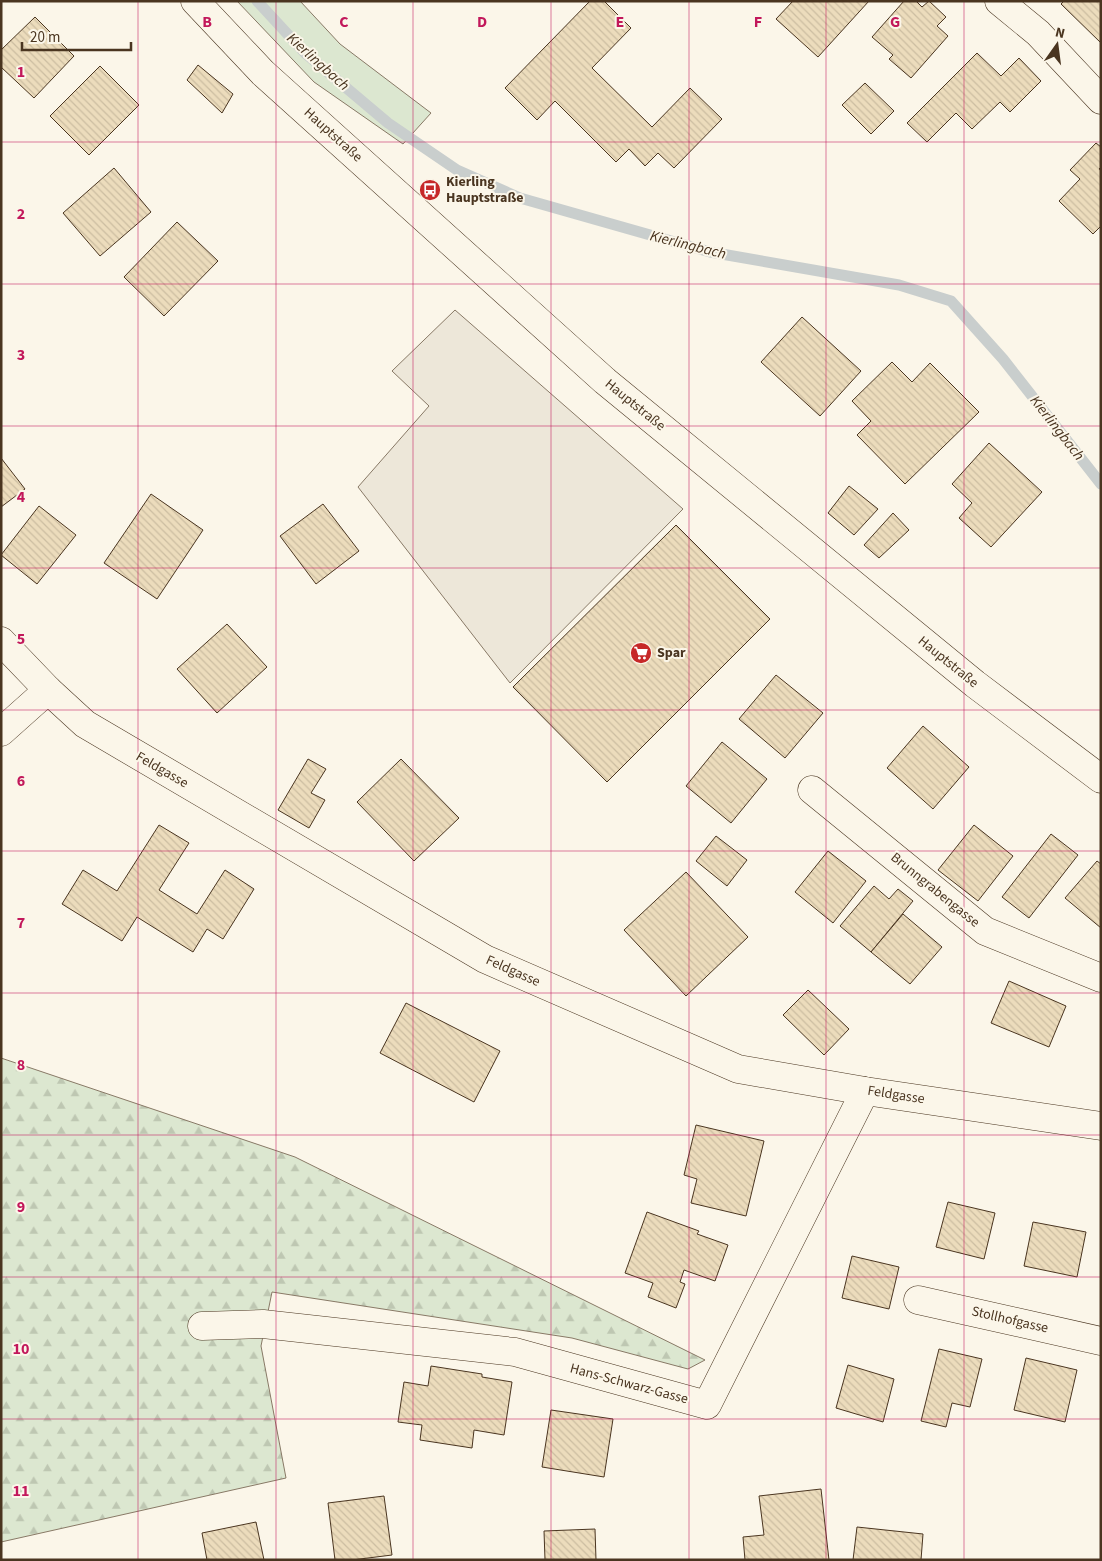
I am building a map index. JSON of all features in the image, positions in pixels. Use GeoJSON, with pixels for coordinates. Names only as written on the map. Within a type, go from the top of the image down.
{"type":"FeatureCollection","features":[{"type":"Feature","properties":{"kind":"street","name":"Hauptstraße"},"geometry":{"type":"LineString","coordinates":[[195,1],[263,73],[605,381],[975,684],[1101,779]]}},
{"type":"Feature","properties":{"kind":"street"},"geometry":{"type":"LineString","coordinates":[[999,1],[1038,33],[1101,100]]}},
{"type":"Feature","properties":{"kind":"street","name":"Feldgasse"},"geometry":{"type":"LineString","coordinates":[[1,641],[48,690],[85,724],[485,959],[738,1069],[865,1091],[1101,1126]]}},
{"type":"Feature","properties":{"kind":"street"},"geometry":{"type":"LineString","coordinates":[[1,732],[48,690]]}},
{"type":"Feature","properties":{"kind":"street","name":"Brunngrabengasse"},"geometry":{"type":"LineString","coordinates":[[812,790],[985,931],[1101,978]]}},
{"type":"Feature","properties":{"kind":"street","name":"Hans-Schwarz-Gasse"},"geometry":{"type":"LineString","coordinates":[[202,1326],[263,1324],[515,1352],[707,1405],[865,1091]]}},
{"type":"Feature","properties":{"kind":"street","name":"Stollhofgasse"},"geometry":{"type":"LineString","coordinates":[[918,1300],[1101,1341]]}},
{"type":"Feature","properties":{"kind":"green space"},"geometry":{"type":"Polygon","coordinates":[[[237,1],[300,1],[340,44],[431,113],[403,144],[314,82],[237,1]]]}},
{"type":"Feature","properties":{"kind":"green space"},"geometry":{"type":"Polygon","coordinates":[[[1,1058],[295,1157],[705,1360],[688,1369],[572,1338],[272,1292],[261,1346],[286,1478],[1,1542],[1,1058]]]}},
{"type":"Feature","properties":{"kind":"shaded area"},"geometry":{"type":"Polygon","coordinates":[[[455,310],[683,509],[510,683],[358,487],[429,406],[392,371],[455,310]]]}},
{"type":"Feature","properties":{"kind":"building"},"geometry":{"type":"Polygon","coordinates":[[[590,1],[604,1],[631,28],[592,68],[652,127],[690,88],[722,119],[674,168],[658,153],[645,166],[629,149],[616,162],[555,101],[537,120],[505,88],[590,1]]]}},
{"type":"Feature","properties":{"kind":"building"},"geometry":{"type":"Polygon","coordinates":[[[793,1],[869,1],[818,57],[776,19],[793,1]]]}},
{"type":"Feature","properties":{"kind":"building"},"geometry":{"type":"Polygon","coordinates":[[[904,1],[916,1],[922,7],[929,1],[946,17],[937,26],[948,36],[911,78],[889,59],[893,55],[872,37],[904,1]]]}},
{"type":"Feature","properties":{"kind":"building"},"geometry":{"type":"Polygon","coordinates":[[[1064,1],[1101,1],[1101,43],[1061,4],[1064,1]]]}},
{"type":"Feature","properties":{"kind":"building"},"geometry":{"type":"Polygon","coordinates":[[[35,17],[74,56],[34,98],[1,67],[1,50],[35,17]]]}},
{"type":"Feature","properties":{"kind":"building"},"geometry":{"type":"Polygon","coordinates":[[[977,53],[1001,76],[1019,58],[1041,81],[1010,112],[1000,102],[972,129],[956,113],[927,142],[907,123],[977,53]]]}},
{"type":"Feature","properties":{"kind":"building"},"geometry":{"type":"Polygon","coordinates":[[[198,65],[233,94],[222,113],[187,80],[198,65]]]}},
{"type":"Feature","properties":{"kind":"building"},"geometry":{"type":"Polygon","coordinates":[[[100,66],[139,105],[89,155],[50,116],[100,66]]]}},
{"type":"Feature","properties":{"kind":"building"},"geometry":{"type":"Polygon","coordinates":[[[865,83],[894,111],[871,134],[842,105],[865,83]]]}},
{"type":"Feature","properties":{"kind":"building"},"geometry":{"type":"Polygon","coordinates":[[[1096,143],[1101,147],[1101,167],[1099,169],[1101,170],[1101,226],[1093,234],[1059,201],[1080,179],[1070,170],[1096,143]]]}},
{"type":"Feature","properties":{"kind":"building"},"geometry":{"type":"Polygon","coordinates":[[[114,168],[151,212],[100,256],[63,213],[114,168]]]}},
{"type":"Feature","properties":{"kind":"building"},"geometry":{"type":"Polygon","coordinates":[[[177,222],[218,261],[164,316],[124,277],[177,222]]]}},
{"type":"Feature","properties":{"kind":"building"},"geometry":{"type":"Polygon","coordinates":[[[802,317],[861,371],[820,416],[761,362],[802,317]]]}},
{"type":"Feature","properties":{"kind":"building"},"geometry":{"type":"Polygon","coordinates":[[[892,362],[912,382],[930,363],[979,412],[905,484],[857,435],[871,421],[852,401],[892,362]]]}},
{"type":"Feature","properties":{"kind":"building"},"geometry":{"type":"Polygon","coordinates":[[[989,443],[1042,492],[991,547],[959,518],[972,503],[952,484],[989,443]]]}},
{"type":"Feature","properties":{"kind":"building"},"geometry":{"type":"Polygon","coordinates":[[[1,458],[25,489],[1,507],[1,458]]]}},
{"type":"Feature","properties":{"kind":"building"},"geometry":{"type":"Polygon","coordinates":[[[849,486],[878,509],[854,535],[828,513],[849,486]]]}},
{"type":"Feature","properties":{"kind":"building"},"geometry":{"type":"Polygon","coordinates":[[[151,494],[203,530],[157,599],[104,563],[151,494]]]}},
{"type":"Feature","properties":{"kind":"building"},"geometry":{"type":"Polygon","coordinates":[[[323,504],[359,551],[316,584],[280,536],[323,504]]]}},
{"type":"Feature","properties":{"kind":"building"},"geometry":{"type":"Polygon","coordinates":[[[39,506],[76,535],[37,584],[1,555],[39,506]]]}},
{"type":"Feature","properties":{"kind":"building"},"geometry":{"type":"Polygon","coordinates":[[[893,513],[909,530],[879,558],[864,545],[893,513]]]}},
{"type":"Feature","properties":{"kind":"building","name":"Spar"},"geometry":{"type":"Polygon","coordinates":[[[676,525],[770,619],[607,782],[513,687],[676,525]]]}},
{"type":"Feature","properties":{"kind":"building"},"geometry":{"type":"Polygon","coordinates":[[[227,624],[267,667],[217,713],[177,669],[227,624]]]}},
{"type":"Feature","properties":{"kind":"building"},"geometry":{"type":"Polygon","coordinates":[[[776,675],[823,713],[785,758],[739,719],[776,675]]]}},
{"type":"Feature","properties":{"kind":"building"},"geometry":{"type":"Polygon","coordinates":[[[923,726],[969,767],[933,809],[887,768],[923,726]]]}},
{"type":"Feature","properties":{"kind":"building"},"geometry":{"type":"Polygon","coordinates":[[[722,742],[767,779],[731,823],[686,786],[722,742]]]}},
{"type":"Feature","properties":{"kind":"building"},"geometry":{"type":"Polygon","coordinates":[[[308,759],[326,769],[311,793],[325,800],[309,828],[278,810],[308,759]]]}},
{"type":"Feature","properties":{"kind":"building"},"geometry":{"type":"Polygon","coordinates":[[[401,759],[459,818],[414,861],[357,802],[401,759]]]}},
{"type":"Feature","properties":{"kind":"building"},"geometry":{"type":"Polygon","coordinates":[[[159,825],[189,843],[159,890],[197,914],[225,870],[254,889],[223,939],[207,929],[193,952],[137,917],[122,941],[62,904],[83,870],[117,891],[159,825]]]}},
{"type":"Feature","properties":{"kind":"building"},"geometry":{"type":"Polygon","coordinates":[[[974,825],[1013,856],[978,901],[938,870],[974,825]]]}},
{"type":"Feature","properties":{"kind":"building"},"geometry":{"type":"Polygon","coordinates":[[[1051,834],[1078,855],[1029,918],[1002,897],[1051,834]]]}},
{"type":"Feature","properties":{"kind":"building"},"geometry":{"type":"Polygon","coordinates":[[[716,836],[747,860],[727,886],[696,861],[716,836]]]}},
{"type":"Feature","properties":{"kind":"building"},"geometry":{"type":"Polygon","coordinates":[[[828,851],[866,881],[833,923],[795,892],[828,851]]]}},
{"type":"Feature","properties":{"kind":"building"},"geometry":{"type":"Polygon","coordinates":[[[1097,861],[1101,864],[1101,928],[1065,898],[1097,861]]]}},
{"type":"Feature","properties":{"kind":"building"},"geometry":{"type":"Polygon","coordinates":[[[686,872],[748,937],[686,996],[624,930],[686,872]]]}},
{"type":"Feature","properties":{"kind":"building"},"geometry":{"type":"Polygon","coordinates":[[[874,886],[889,899],[898,889],[913,901],[871,952],[840,926],[874,886]]]}},
{"type":"Feature","properties":{"kind":"building"},"geometry":{"type":"Polygon","coordinates":[[[903,914],[942,947],[910,984],[871,952],[903,914]]]}},
{"type":"Feature","properties":{"kind":"building"},"geometry":{"type":"Polygon","coordinates":[[[1009,981],[1066,1006],[1049,1047],[991,1023],[1009,981]]]}},
{"type":"Feature","properties":{"kind":"building"},"geometry":{"type":"Polygon","coordinates":[[[808,990],[849,1029],[824,1055],[783,1015],[808,990]]]}},
{"type":"Feature","properties":{"kind":"building"},"geometry":{"type":"Polygon","coordinates":[[[406,1003],[500,1051],[474,1102],[380,1053],[406,1003]]]}},
{"type":"Feature","properties":{"kind":"building"},"geometry":{"type":"Polygon","coordinates":[[[696,1125],[764,1141],[746,1216],[691,1203],[697,1179],[684,1175],[696,1125]]]}},
{"type":"Feature","properties":{"kind":"building"},"geometry":{"type":"Polygon","coordinates":[[[948,1202],[995,1213],[984,1259],[936,1247],[948,1202]]]}},
{"type":"Feature","properties":{"kind":"building"},"geometry":{"type":"Polygon","coordinates":[[[647,1212],[699,1231],[697,1234],[728,1245],[715,1281],[684,1270],[680,1282],[685,1284],[676,1308],[648,1297],[653,1283],[625,1273],[647,1212]]]}},
{"type":"Feature","properties":{"kind":"building"},"geometry":{"type":"Polygon","coordinates":[[[1033,1222],[1086,1232],[1077,1277],[1024,1266],[1033,1222]]]}},
{"type":"Feature","properties":{"kind":"building"},"geometry":{"type":"Polygon","coordinates":[[[852,1256],[899,1267],[889,1309],[842,1298],[852,1256]]]}},
{"type":"Feature","properties":{"kind":"building"},"geometry":{"type":"Polygon","coordinates":[[[939,1349],[982,1359],[970,1407],[952,1403],[946,1427],[921,1421],[939,1349]]]}},
{"type":"Feature","properties":{"kind":"building"},"geometry":{"type":"Polygon","coordinates":[[[1026,1358],[1077,1370],[1065,1422],[1014,1410],[1026,1358]]]}},
{"type":"Feature","properties":{"kind":"building"},"geometry":{"type":"Polygon","coordinates":[[[848,1365],[894,1379],[883,1422],[836,1408],[848,1365]]]}},
{"type":"Feature","properties":{"kind":"building"},"geometry":{"type":"Polygon","coordinates":[[[431,1366],[482,1374],[482,1377],[512,1382],[504,1435],[474,1430],[472,1448],[420,1440],[422,1425],[398,1422],[404,1382],[428,1386],[431,1366]]]}},
{"type":"Feature","properties":{"kind":"building"},"geometry":{"type":"Polygon","coordinates":[[[551,1410],[613,1419],[604,1477],[542,1467],[551,1410]]]}},
{"type":"Feature","properties":{"kind":"building"},"geometry":{"type":"Polygon","coordinates":[[[821,1489],[829,1560],[745,1560],[743,1537],[764,1535],[759,1496],[821,1489]]]}},
{"type":"Feature","properties":{"kind":"building"},"geometry":{"type":"Polygon","coordinates":[[[384,1496],[392,1555],[335,1560],[328,1503],[384,1496]]]}},
{"type":"Feature","properties":{"kind":"building"},"geometry":{"type":"Polygon","coordinates":[[[256,1522],[264,1560],[207,1560],[202,1533],[256,1522]]]}},
{"type":"Feature","properties":{"kind":"building"},"geometry":{"type":"Polygon","coordinates":[[[857,1527],[923,1534],[921,1560],[853,1560],[857,1527]]]}},
{"type":"Feature","properties":{"kind":"building"},"geometry":{"type":"Polygon","coordinates":[[[595,1529],[596,1560],[545,1560],[544,1531],[595,1529]]]}},
{"type":"Feature","properties":{"kind":"waterway","name":"Kierlingbach"},"geometry":{"type":"LineString","coordinates":[[257,1],[305,53],[388,123],[457,170],[520,198],[710,252],[899,285],[951,301],[1003,359],[1101,484]]}},
{"type":"Feature","properties":{"kind":"place","name":"Kierling Hauptstraße"},"geometry":{"type":"Point","coordinates":[430,190]}},
{"type":"Feature","properties":{"kind":"place","name":"Spar"},"geometry":{"type":"Point","coordinates":[641,653]}}]}
